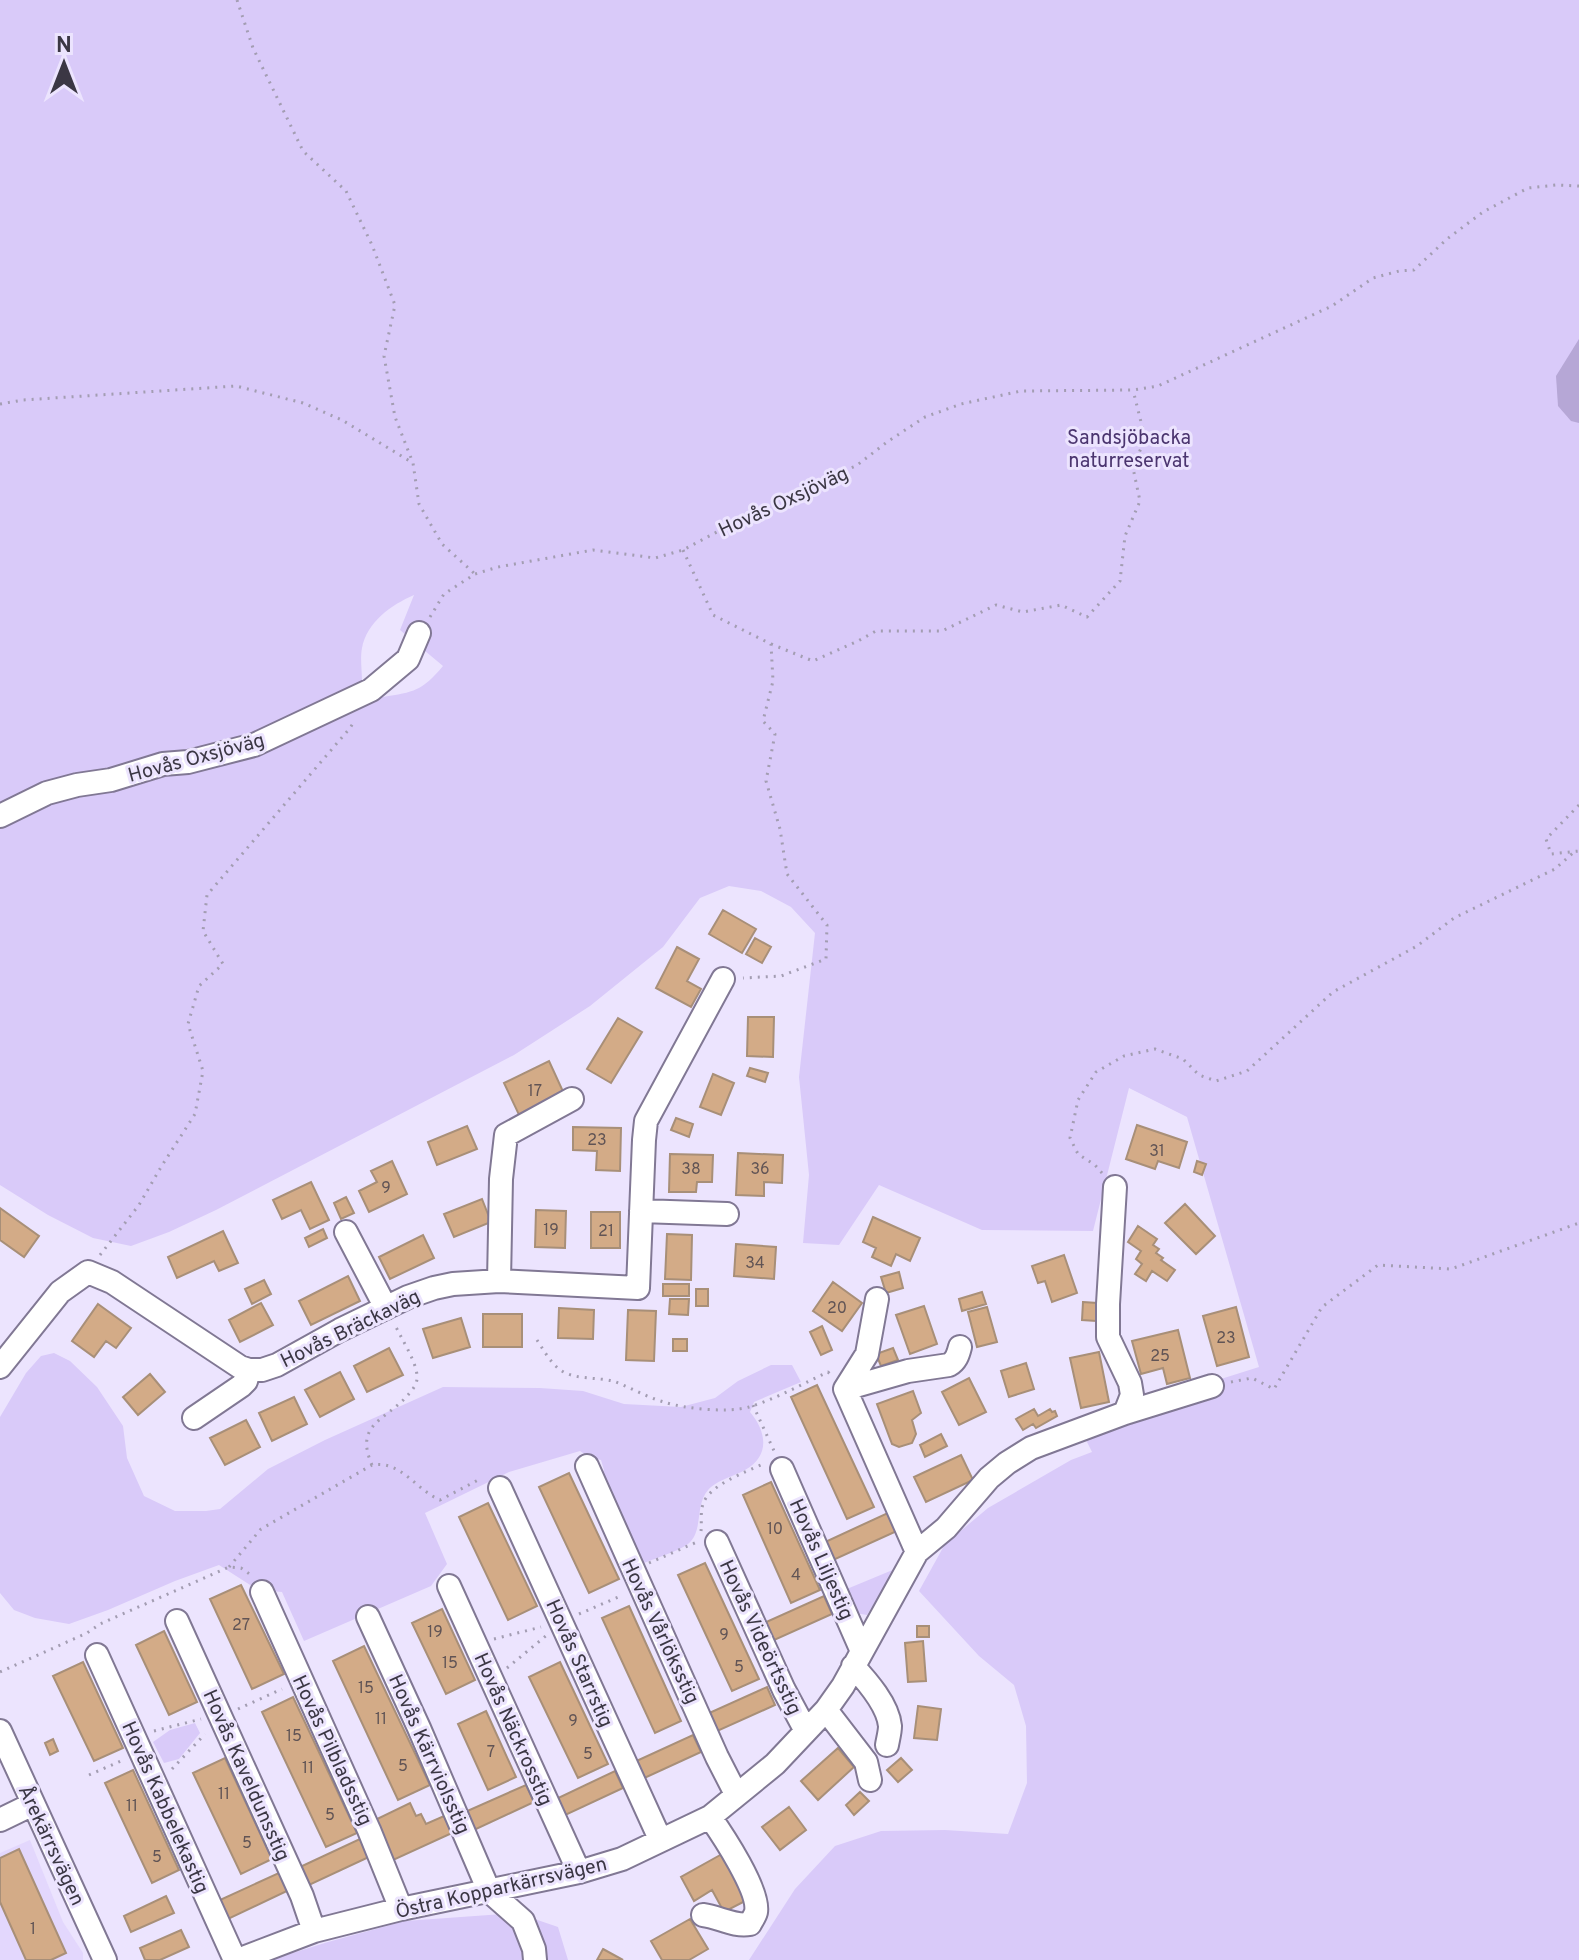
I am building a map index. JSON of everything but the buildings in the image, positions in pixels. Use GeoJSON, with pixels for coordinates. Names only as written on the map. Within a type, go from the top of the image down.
{"type":"FeatureCollection","features":[{"type":"Feature","properties":{"kind":"street","name":"Hovås Oxsjöväg"},"geometry":{"type":"LineString","coordinates":[[0,816],[47,793],[254,745],[371,690],[408,659],[419,633]]}},
{"type":"Feature","properties":{"kind":"street","name":"Hovås Bräckaväg"},"geometry":{"type":"LineString","coordinates":[[249,1370],[277,1365],[340,1330],[414,1294],[434,1288],[499,1281],[638,1288],[646,1121],[723,979]]}},
{"type":"Feature","properties":{"kind":"street"},"geometry":{"type":"LineString","coordinates":[[499,1281],[501,1179],[506,1135],[572,1099]]}},
{"type":"Feature","properties":{"kind":"street"},"geometry":{"type":"LineString","coordinates":[[1115,1187],[1108,1337],[1130,1383],[1132,1395],[1125,1413]]}},
{"type":"Feature","properties":{"kind":"street"},"geometry":{"type":"LineString","coordinates":[[641,1211],[727,1214]]}},
{"type":"Feature","properties":{"kind":"street"},"geometry":{"type":"LineString","coordinates":[[346,1232],[386,1308]]}},
{"type":"Feature","properties":{"kind":"street"},"geometry":{"type":"LineString","coordinates":[[0,1367],[60,1292],[88,1272],[112,1282],[249,1370],[241,1386],[194,1418]]}},
{"type":"Feature","properties":{"kind":"street"},"geometry":{"type":"LineString","coordinates":[[845,1389],[867,1354],[877,1299]]}},
{"type":"Feature","properties":{"kind":"street"},"geometry":{"type":"LineString","coordinates":[[845,1389],[896,1373],[949,1365],[958,1355],[960,1347]]}},
{"type":"Feature","properties":{"kind":"street","name":"Östra Kopparkärrsvägen"},"geometry":{"type":"LineString","coordinates":[[236,1960],[314,1931],[401,1909],[579,1872],[622,1859],[710,1817],[775,1764],[826,1710],[843,1686],[917,1552],[946,1528],[989,1478],[1031,1448],[1125,1413],[1212,1386]]}},
{"type":"Feature","properties":{"kind":"street"},"geometry":{"type":"LineString","coordinates":[[845,1389],[917,1552]]}},
{"type":"Feature","properties":{"kind":"street","name":"Hovås Liljestig"},"geometry":{"type":"LineString","coordinates":[[780,1463],[866,1680],[888,1718],[887,1745]]}},
{"type":"Feature","properties":{"kind":"street","name":"Hovås Vårlöksstig"},"geometry":{"type":"LineString","coordinates":[[587,1466],[736,1794]]}},
{"type":"Feature","properties":{"kind":"street","name":"Hovås Starrstig"},"geometry":{"type":"LineString","coordinates":[[500,1488],[660,1839]]}},
{"type":"Feature","properties":{"kind":"street","name":"Hovås Videörtsstig"},"geometry":{"type":"LineString","coordinates":[[717,1542],[784,1690],[806,1731]]}},
{"type":"Feature","properties":{"kind":"street","name":"Hovås Näckrosstig"},"geometry":{"type":"LineString","coordinates":[[449,1586],[579,1872]]}},
{"type":"Feature","properties":{"kind":"street","name":"Hovås Pilbladsstig"},"geometry":{"type":"LineString","coordinates":[[262,1592],[369,1830],[401,1909]]}},
{"type":"Feature","properties":{"kind":"street","name":"Hovås Kärrviolsstig"},"geometry":{"type":"LineString","coordinates":[[368,1617],[489,1891]]}},
{"type":"Feature","properties":{"kind":"street","name":"Hovås Kaveldunsstig"},"geometry":{"type":"LineString","coordinates":[[177,1621],[302,1896],[314,1931]]}},
{"type":"Feature","properties":{"kind":"street","name":"Hovås Kabbelekastig"},"geometry":{"type":"LineString","coordinates":[[97,1655],[236,1960]]}},
{"type":"Feature","properties":{"kind":"street"},"geometry":{"type":"LineString","coordinates":[[826,1710],[866,1762],[870,1780]]}},
{"type":"Feature","properties":{"kind":"street","name":"Årekärrsvägen"},"geometry":{"type":"LineString","coordinates":[[0,1731],[105,1960]]}},
{"type":"Feature","properties":{"kind":"street"},"geometry":{"type":"LineString","coordinates":[[0,1820],[33,1804]]}},
{"type":"Feature","properties":{"kind":"street"},"geometry":{"type":"LineString","coordinates":[[703,1915],[720,1917],[740,1926],[750,1924],[756,1912],[754,1897],[737,1858],[710,1817]]}},
{"type":"Feature","properties":{"kind":"street"},"geometry":{"type":"LineString","coordinates":[[489,1891],[523,1921],[535,1960]]}},
{"type":"Feature","properties":{"kind":"path"},"geometry":{"type":"LineString","coordinates":[[237,0],[253,48],[303,151],[346,191],[372,245],[395,305],[384,356],[395,417],[413,463],[419,504],[442,544],[475,574]]}},
{"type":"Feature","properties":{"kind":"path","name":"Hovås Oxsjöväg"},"geometry":{"type":"LineString","coordinates":[[419,633],[444,594],[475,574],[593,550],[655,558],[683,550],[788,494],[856,466],[899,434],[937,412],[1021,391],[1133,390],[1158,386],[1332,306],[1373,278],[1414,270],[1447,239],[1483,212],[1528,188],[1579,186]]}},
{"type":"Feature","properties":{"kind":"path"},"geometry":{"type":"LineString","coordinates":[[0,404],[236,386],[303,403],[342,420],[413,463]]}},
{"type":"Feature","properties":{"kind":"path"},"geometry":{"type":"LineString","coordinates":[[683,550],[713,615],[813,661],[876,631],[942,631],[996,605],[1023,612],[1061,605],[1087,617],[1120,581],[1125,536],[1140,501],[1133,468],[1145,438],[1133,390]]}},
{"type":"Feature","properties":{"kind":"path"},"geometry":{"type":"LineString","coordinates":[[723,979],[781,976],[826,959],[827,925],[787,874],[780,829],[766,781],[775,734],[763,721],[773,681],[771,644]]}},
{"type":"Feature","properties":{"kind":"path"},"geometry":{"type":"LineString","coordinates":[[88,1272],[139,1205],[195,1114],[203,1071],[188,1024],[199,986],[223,964],[203,931],[207,895],[350,728],[371,690]]}},
{"type":"Feature","properties":{"kind":"path"},"geometry":{"type":"LineString","coordinates":[[1577,851],[1551,854],[1546,839],[1579,805]]}},
{"type":"Feature","properties":{"kind":"path"},"geometry":{"type":"LineString","coordinates":[[1115,1187],[1095,1165],[1078,1154],[1070,1138],[1078,1100],[1096,1072],[1124,1056],[1155,1049],[1183,1059],[1199,1075],[1216,1081],[1247,1071],[1333,992],[1417,946],[1454,918],[1555,869],[1577,851]]}},
{"type":"Feature","properties":{"kind":"path"},"geometry":{"type":"LineString","coordinates":[[1212,1386],[1252,1378],[1274,1389],[1322,1307],[1378,1265],[1451,1269],[1579,1223]]}},
{"type":"Feature","properties":{"kind":"path"},"geometry":{"type":"LineString","coordinates":[[372,1465],[365,1445],[366,1436],[409,1394],[417,1378],[410,1355],[386,1308]]}},
{"type":"Feature","properties":{"kind":"path"},"geometry":{"type":"LineString","coordinates":[[537,1340],[559,1370],[618,1383],[668,1404],[740,1408],[828,1372],[845,1389]]}},
{"type":"Feature","properties":{"kind":"path"},"geometry":{"type":"LineString","coordinates":[[633,1569],[697,1543],[702,1527],[703,1505],[710,1493],[728,1481],[780,1463],[753,1405]]}},
{"type":"Feature","properties":{"kind":"path"},"geometry":{"type":"LineString","coordinates":[[0,1672],[229,1567],[261,1529],[372,1465],[382,1463],[392,1467],[440,1500],[483,1477],[500,1488]]}},
{"type":"Feature","properties":{"kind":"path"},"geometry":{"type":"LineString","coordinates":[[229,1567],[241,1568],[248,1573],[262,1592]]}},
{"type":"Feature","properties":{"kind":"path"},"geometry":{"type":"LineString","coordinates":[[492,1681],[562,1622]]}},
{"type":"Feature","properties":{"kind":"path"},"geometry":{"type":"LineString","coordinates":[[156,1785],[221,1716]]}},
{"type":"Feature","properties":{"kind":"path"},"geometry":{"type":"LineString","coordinates":[[89,1775],[141,1752]]}},
{"type":"Feature","properties":{"kind":"shaded area"},"geometry":{"type":"Polygon","coordinates":[[[1579,339],[1579,423],[1571,421],[1558,406],[1556,376],[1579,339]]]}},
{"type":"Feature","properties":{"kind":"shaded area"},"geometry":{"type":"Polygon","coordinates":[[[30,1840],[63,1922],[83,1953],[83,1960],[0,1960],[0,1853],[30,1840]]]}},
{"type":"Feature","properties":{"kind":"green space","name":"Sandsjöbacka naturreservat"},"geometry":{"type":"Polygon","coordinates":[[[0,0],[1579,0],[1579,1960],[749,1960],[795,1889],[835,1846],[881,1831],[945,1830],[1008,1834],[1027,1783],[1026,1726],[1014,1685],[979,1656],[919,1591],[945,1544],[988,1508],[1071,1460],[1092,1452],[1078,1424],[1259,1367],[1187,1117],[1129,1088],[1093,1231],[982,1230],[879,1185],[839,1245],[803,1243],[809,1175],[799,1077],[815,933],[791,907],[761,891],[729,886],[700,898],[663,947],[590,1006],[514,1055],[169,1232],[131,1246],[93,1238],[0,1185],[0,0]],[[414,595],[375,622],[362,648],[362,681],[383,697],[417,689],[443,666],[400,630],[414,595]]]}},
{"type":"Feature","properties":{"kind":"green space"},"geometry":{"type":"Polygon","coordinates":[[[54,1353],[70,1361],[97,1387],[123,1426],[127,1458],[144,1496],[175,1511],[220,1509],[268,1469],[443,1387],[583,1391],[624,1404],[681,1407],[715,1398],[738,1381],[771,1365],[792,1365],[801,1382],[754,1402],[750,1412],[760,1428],[763,1443],[759,1458],[745,1470],[711,1487],[702,1501],[693,1538],[684,1547],[636,1566],[598,1479],[604,1470],[601,1460],[580,1451],[509,1472],[425,1513],[447,1564],[431,1586],[304,1641],[282,1592],[258,1590],[219,1565],[69,1624],[35,1618],[14,1610],[0,1593],[0,1417],[26,1373],[41,1356],[54,1353]]]}},
{"type":"Feature","properties":{"kind":"green space"},"geometry":{"type":"Polygon","coordinates":[[[895,1569],[867,1615],[855,1613],[842,1591],[895,1569]]]}},
{"type":"Feature","properties":{"kind":"green space"},"geometry":{"type":"Polygon","coordinates":[[[195,1723],[200,1733],[179,1759],[164,1763],[153,1742],[170,1730],[195,1723]]]}},
{"type":"Feature","properties":{"kind":"green space"},"geometry":{"type":"Polygon","coordinates":[[[517,1913],[558,1927],[568,1960],[270,1960],[405,1921],[517,1913]]]}}]}
